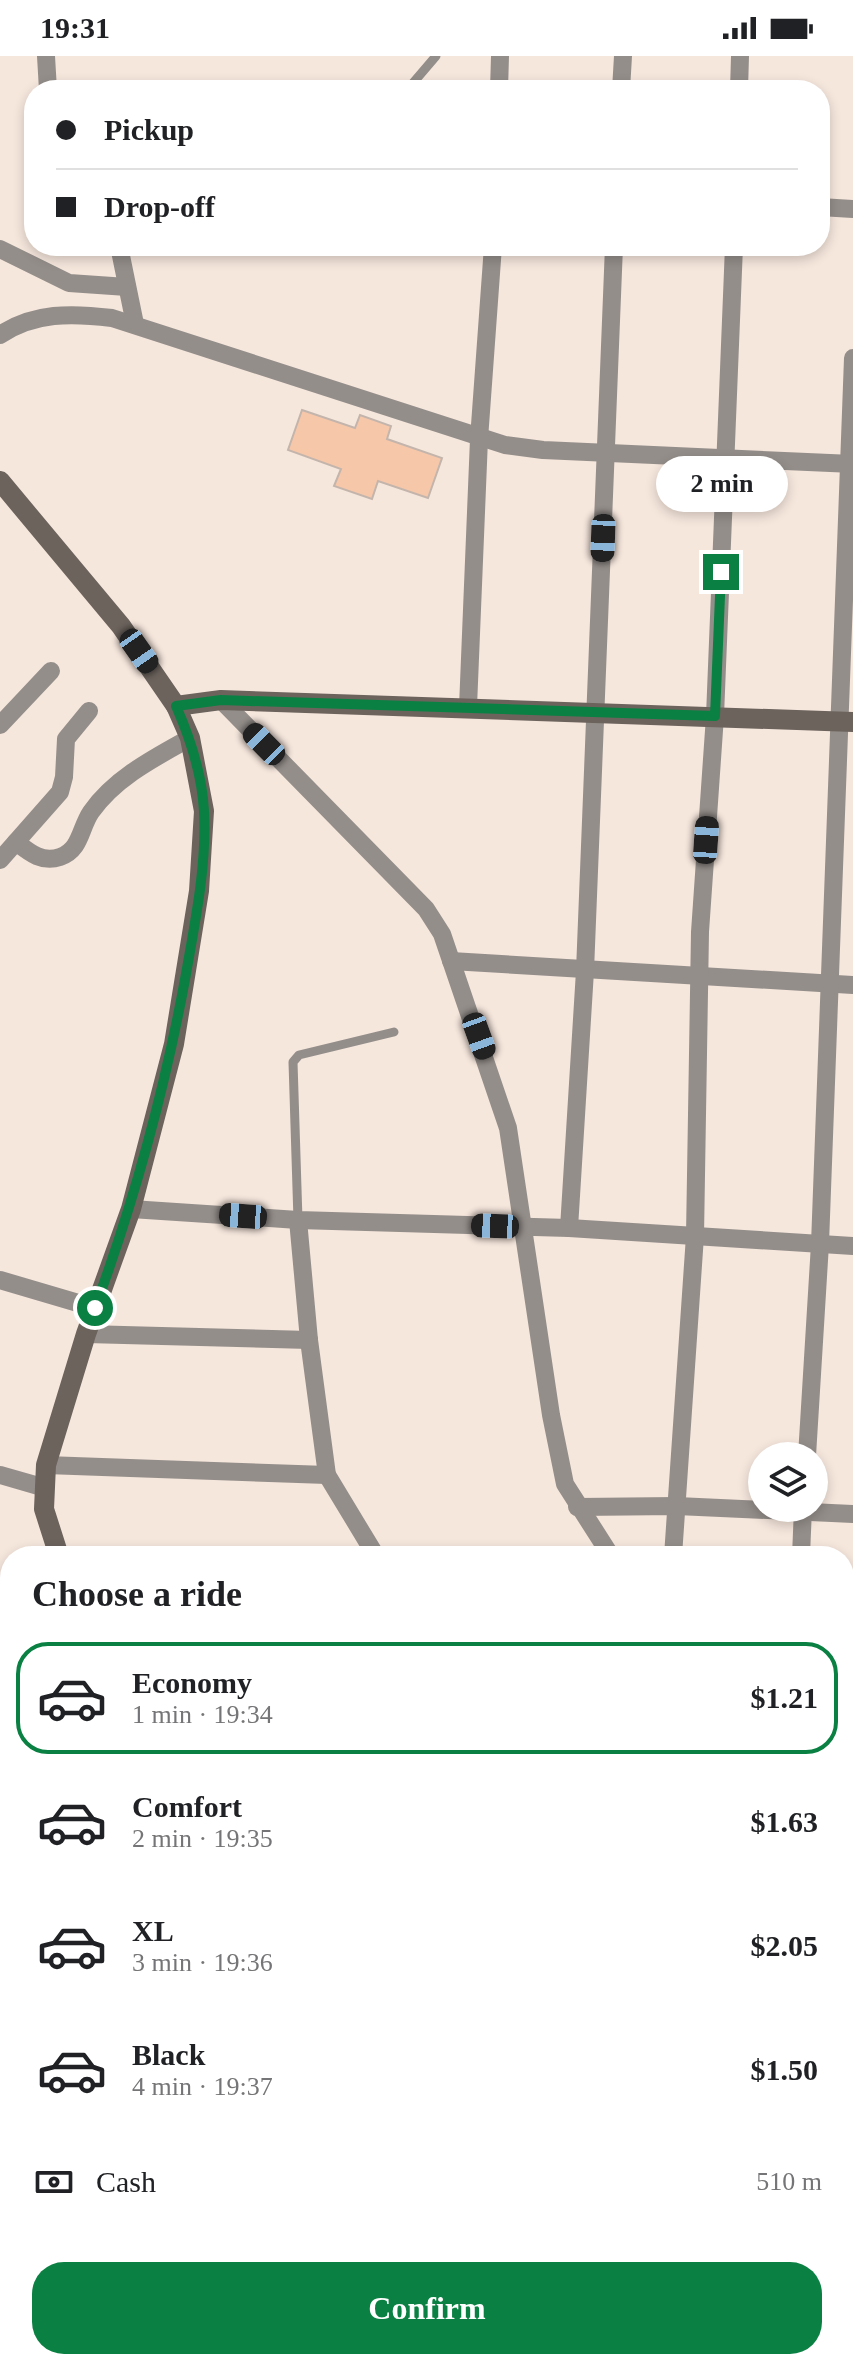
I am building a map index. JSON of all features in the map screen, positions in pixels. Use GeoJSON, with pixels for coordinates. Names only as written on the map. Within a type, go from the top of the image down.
{"type":"FeatureCollection","features":[{"type":"Feature","properties":{"kind":"street"},"geometry":{"type":"LineString","coordinates":[[46,56],[47,80]]}},
{"type":"Feature","properties":{"kind":"street"},"geometry":{"type":"LineString","coordinates":[[499,80],[500,56]]}},
{"type":"Feature","properties":{"kind":"street"},"geometry":{"type":"LineString","coordinates":[[622,80],[623,56]]}},
{"type":"Feature","properties":{"kind":"street"},"geometry":{"type":"LineString","coordinates":[[739,80],[740,56]]}},
{"type":"Feature","properties":{"kind":"street"},"geometry":{"type":"LineString","coordinates":[[830,208],[853,209]]}},
{"type":"Feature","properties":{"kind":"street"},"geometry":{"type":"LineString","coordinates":[[0,249],[80,286],[127,287]]}},
{"type":"Feature","properties":{"kind":"street"},"geometry":{"type":"LineString","coordinates":[[121,256],[135,324]]}},
{"type":"Feature","properties":{"kind":"street"},"geometry":{"type":"LineString","coordinates":[[468,707],[479,439],[492,256]]}},
{"type":"Feature","properties":{"kind":"street"},"geometry":{"type":"LineString","coordinates":[[569,1228],[585,971],[614,256]]}},
{"type":"Feature","properties":{"kind":"street"},"geometry":{"type":"LineString","coordinates":[[674,1546],[695,1236],[698,977],[715,716],[734,256]]}},
{"type":"Feature","properties":{"kind":"street"},"geometry":{"type":"LineString","coordinates":[[0,335],[30,320],[61,315],[135,324],[479,439],[543,450],[850,464]]}},
{"type":"Feature","properties":{"kind":"street"},"geometry":{"type":"LineString","coordinates":[[808,1442],[846,722],[853,358]]}},
{"type":"Feature","properties":{"kind":"street"},"geometry":{"type":"LineString","coordinates":[[0,481],[112,615],[176,706],[190,738],[204,811],[199,891],[174,1044],[131,1209],[86,1334],[46,1465],[42,1487],[44,1509],[56,1546]]}},
{"type":"Feature","properties":{"kind":"street"},"geometry":{"type":"LineString","coordinates":[[0,725],[51,671]]}},
{"type":"Feature","properties":{"kind":"street"},"geometry":{"type":"LineString","coordinates":[[176,706],[221,700],[846,722]]}},
{"type":"Feature","properties":{"kind":"street"},"geometry":{"type":"LineString","coordinates":[[221,700],[426,909],[442,934],[500,1097],[515,1162],[551,1415],[565,1484],[604,1546]]}},
{"type":"Feature","properties":{"kind":"street"},"geometry":{"type":"LineString","coordinates":[[0,860],[60,792],[66,739],[89,711]]}},
{"type":"Feature","properties":{"kind":"street"},"geometry":{"type":"LineString","coordinates":[[16,842],[39,858],[62,856],[78,843],[91,812],[131,772],[190,738]]}},
{"type":"Feature","properties":{"kind":"street"},"geometry":{"type":"LineString","coordinates":[[451,961],[853,985]]}},
{"type":"Feature","properties":{"kind":"street"},"geometry":{"type":"LineString","coordinates":[[131,1209],[298,1220],[569,1228],[853,1246]]}},
{"type":"Feature","properties":{"kind":"street"},"geometry":{"type":"LineString","coordinates":[[298,1220],[309,1340],[327,1475],[370,1546]]}},
{"type":"Feature","properties":{"kind":"street"},"geometry":{"type":"LineString","coordinates":[[1,1283],[95,1308]]}},
{"type":"Feature","properties":{"kind":"street"},"geometry":{"type":"LineString","coordinates":[[86,1334],[309,1340]]}},
{"type":"Feature","properties":{"kind":"street"},"geometry":{"type":"LineString","coordinates":[[46,1465],[327,1475]]}},
{"type":"Feature","properties":{"kind":"street"},"geometry":{"type":"LineString","coordinates":[[0,1475],[42,1487]]}},
{"type":"Feature","properties":{"kind":"street"},"geometry":{"type":"LineString","coordinates":[[577,1507],[748,1508]]}},
{"type":"Feature","properties":{"kind":"street"},"geometry":{"type":"LineString","coordinates":[[828,1512],[853,1514]]}},
{"type":"Feature","properties":{"kind":"street"},"geometry":{"type":"LineString","coordinates":[[801,1546],[802,1522]]}},
{"type":"Feature","properties":{"kind":"lane"},"geometry":{"type":"LineString","coordinates":[[416,80],[436,56]]}},
{"type":"Feature","properties":{"kind":"lane"},"geometry":{"type":"LineString","coordinates":[[298,1220],[293,1062],[299,1055],[394,1032]]}},
{"type":"Feature","properties":{"kind":"building"},"geometry":{"type":"Polygon","coordinates":[[[302,410],[355,428],[360,415],[391,426],[387,439],[442,458],[428,498],[378,481],[372,499],[334,486],[341,469],[288,450],[302,410]]]}},
{"type":"Feature","properties":{"kind":"route"},"geometry":{"type":"LineString","coordinates":[[95,1308],[131,1209],[162,1093],[174,1044],[199,891],[204,849],[200,776],[190,738],[176,706],[221,700],[715,716],[721,572]]}}]}
